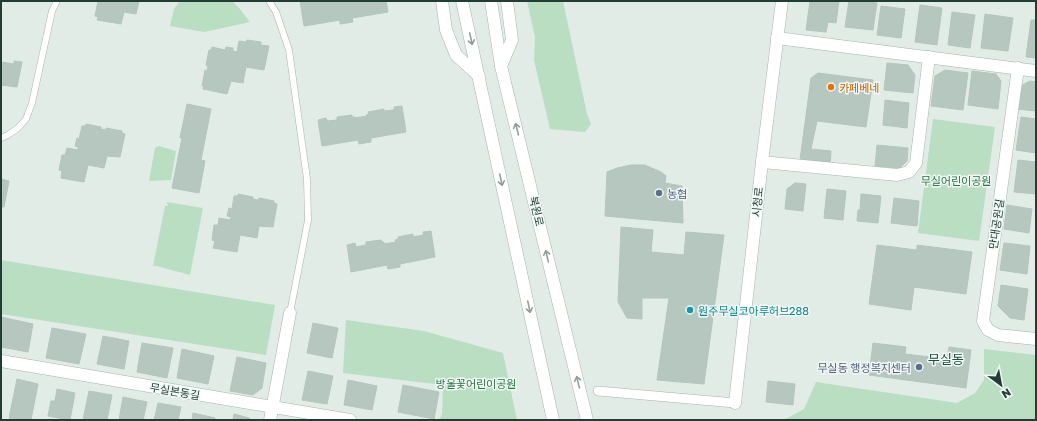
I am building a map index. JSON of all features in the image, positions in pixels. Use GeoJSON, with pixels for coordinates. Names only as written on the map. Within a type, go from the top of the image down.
{"type":"FeatureCollection","features":[{"type":"Feature","properties":{"kind":"street"},"geometry":{"type":"LineString","coordinates":[[442,1],[446,30],[456,55],[479,76]]}},
{"type":"Feature","properties":{"kind":"street"},"geometry":{"type":"LineString","coordinates":[[462,1],[553,420]]}},
{"type":"Feature","properties":{"kind":"street","name":"북원로"},"geometry":{"type":"LineString","coordinates":[[491,1],[501,66],[587,420]]}},
{"type":"Feature","properties":{"kind":"street"},"geometry":{"type":"LineString","coordinates":[[501,66],[512,40],[507,1]]}},
{"type":"Feature","properties":{"kind":"street","name":"시청로"},"geometry":{"type":"LineString","coordinates":[[735,403],[782,1]]}},
{"type":"Feature","properties":{"kind":"street"},"geometry":{"type":"LineString","coordinates":[[777,38],[1036,71]]}},
{"type":"Feature","properties":{"kind":"street"},"geometry":{"type":"LineString","coordinates":[[762,162],[897,175],[909,172],[916,163],[928,57]]}},
{"type":"Feature","properties":{"kind":"street","name":"만대공원길"},"geometry":{"type":"LineString","coordinates":[[1018,68],[983,321],[988,330],[998,335],[1036,339]]}},
{"type":"Feature","properties":{"kind":"street"},"geometry":{"type":"LineString","coordinates":[[270,420],[290,313]]}},
{"type":"Feature","properties":{"kind":"street","name":"무실본동길"},"geometry":{"type":"LineString","coordinates":[[1,361],[350,420]]}},
{"type":"Feature","properties":{"kind":"street"},"geometry":{"type":"LineString","coordinates":[[598,391],[735,403]]}},
{"type":"Feature","properties":{"kind":"lane"},"geometry":{"type":"LineString","coordinates":[[1,138],[18,128],[26,119],[32,103],[52,11],[57,1]]}},
{"type":"Feature","properties":{"kind":"lane"},"geometry":{"type":"LineString","coordinates":[[269,1],[276,12],[289,50],[307,179],[308,220],[290,313]]}},
{"type":"Feature","properties":{"kind":"green space"},"geometry":{"type":"Polygon","coordinates":[[[180,1],[232,1],[250,22],[204,32],[170,26],[174,9],[180,1]]]}},
{"type":"Feature","properties":{"kind":"green space"},"geometry":{"type":"Polygon","coordinates":[[[527,1],[563,1],[587,114],[591,124],[585,132],[550,129],[534,60],[535,37],[527,1]]]}},
{"type":"Feature","properties":{"kind":"green space","name":"무실어린이공원"},"geometry":{"type":"Polygon","coordinates":[[[933,119],[995,127],[979,241],[918,233],[933,119]]]}},
{"type":"Feature","properties":{"kind":"green space"},"geometry":{"type":"Polygon","coordinates":[[[159,146],[176,151],[171,180],[149,181],[155,148],[159,146]]]}},
{"type":"Feature","properties":{"kind":"green space"},"geometry":{"type":"Polygon","coordinates":[[[167,202],[203,208],[190,275],[153,266],[165,206],[168,206],[167,202]]]}},
{"type":"Feature","properties":{"kind":"green space"},"geometry":{"type":"Polygon","coordinates":[[[1,260],[275,305],[266,355],[1,314],[1,260]]]}},
{"type":"Feature","properties":{"kind":"green space","name":"방울꽃어린이공원"},"geometry":{"type":"Polygon","coordinates":[[[346,320],[424,331],[503,353],[517,420],[439,420],[442,414],[443,385],[343,373],[346,320]]]}},
{"type":"Feature","properties":{"kind":"green space"},"geometry":{"type":"Polygon","coordinates":[[[984,349],[1036,355],[1036,420],[784,420],[804,409],[816,382],[957,403],[975,393],[984,380],[984,349]]]}},
{"type":"Feature","properties":{"kind":"building"},"geometry":{"type":"Polygon","coordinates":[[[98,1],[139,1],[136,14],[124,12],[121,24],[97,20],[98,17],[95,16],[98,1]]]}},
{"type":"Feature","properties":{"kind":"building"},"geometry":{"type":"Polygon","coordinates":[[[300,1],[386,1],[388,12],[352,18],[353,22],[340,24],[340,20],[304,26],[300,1]]]}},
{"type":"Feature","properties":{"kind":"building"},"geometry":{"type":"Polygon","coordinates":[[[810,1],[839,1],[836,23],[828,22],[826,32],[806,30],[810,1]]]}},
{"type":"Feature","properties":{"kind":"building"},"geometry":{"type":"Polygon","coordinates":[[[849,1],[877,3],[873,30],[845,27],[849,1]]]}},
{"type":"Feature","properties":{"kind":"building"},"geometry":{"type":"Polygon","coordinates":[[[920,5],[942,8],[937,45],[915,42],[920,5]]]}},
{"type":"Feature","properties":{"kind":"building"},"geometry":{"type":"Polygon","coordinates":[[[881,6],[905,9],[901,38],[877,35],[881,6]]]}},
{"type":"Feature","properties":{"kind":"building"},"geometry":{"type":"Polygon","coordinates":[[[952,12],[975,15],[970,48],[948,45],[952,12]]]}},
{"type":"Feature","properties":{"kind":"building"},"geometry":{"type":"Polygon","coordinates":[[[985,14],[1013,18],[1008,51],[981,48],[985,14]]]}},
{"type":"Feature","properties":{"kind":"building"},"geometry":{"type":"Polygon","coordinates":[[[1031,20],[1036,20],[1036,58],[1026,57],[1031,20]]]}},
{"type":"Feature","properties":{"kind":"building"},"geometry":{"type":"Polygon","coordinates":[[[247,40],[261,42],[261,45],[269,46],[264,70],[246,67],[243,83],[231,81],[227,94],[203,89],[204,86],[202,86],[205,70],[207,71],[208,66],[206,65],[209,50],[211,50],[212,47],[225,50],[226,47],[233,48],[233,51],[237,52],[239,41],[246,42],[247,40]]]}},
{"type":"Feature","properties":{"kind":"building"},"geometry":{"type":"Polygon","coordinates":[[[14,61],[22,62],[17,87],[1,85],[1,62],[14,64],[14,61]]]}},
{"type":"Feature","properties":{"kind":"building"},"geometry":{"type":"Polygon","coordinates":[[[887,63],[908,65],[915,75],[913,93],[884,90],[887,63]]]}},
{"type":"Feature","properties":{"kind":"building"},"geometry":{"type":"Polygon","coordinates":[[[945,70],[968,73],[963,110],[931,106],[935,76],[945,70]]]}},
{"type":"Feature","properties":{"kind":"building"},"geometry":{"type":"Polygon","coordinates":[[[972,71],[996,74],[1001,81],[998,109],[968,105],[972,71]]]}},
{"type":"Feature","properties":{"kind":"building"},"geometry":{"type":"Polygon","coordinates":[[[818,73],[873,80],[866,127],[817,121],[811,149],[831,151],[830,168],[800,160],[811,78],[818,73]]]}},
{"type":"Feature","properties":{"kind":"building"},"geometry":{"type":"Polygon","coordinates":[[[1030,81],[1036,82],[1036,111],[1016,109],[1019,87],[1030,81]]]}},
{"type":"Feature","properties":{"kind":"building"},"geometry":{"type":"Polygon","coordinates":[[[885,100],[909,103],[907,128],[883,125],[885,100]]]}},
{"type":"Feature","properties":{"kind":"building"},"geometry":{"type":"Polygon","coordinates":[[[187,104],[211,109],[201,160],[205,161],[199,193],[172,188],[187,104]]]}},
{"type":"Feature","properties":{"kind":"building"},"geometry":{"type":"Polygon","coordinates":[[[402,106],[406,132],[371,138],[371,142],[359,144],[358,140],[322,146],[318,120],[326,118],[327,121],[337,120],[337,117],[352,115],[352,117],[355,118],[367,116],[366,115],[369,114],[368,112],[384,109],[384,111],[394,110],[394,107],[402,106]]]}},
{"type":"Feature","properties":{"kind":"building"},"geometry":{"type":"Polygon","coordinates":[[[1021,117],[1036,119],[1036,153],[1016,150],[1021,117]]]}},
{"type":"Feature","properties":{"kind":"building"},"geometry":{"type":"Polygon","coordinates":[[[86,124],[101,127],[101,129],[106,130],[106,128],[122,131],[122,133],[125,134],[120,157],[107,156],[104,168],[88,165],[84,182],[61,178],[62,171],[59,170],[62,155],[65,155],[67,148],[78,150],[78,147],[75,146],[77,138],[79,139],[82,126],[85,126],[86,124]]]}},
{"type":"Feature","properties":{"kind":"building"},"geometry":{"type":"Polygon","coordinates":[[[877,145],[908,148],[907,161],[900,168],[875,166],[877,145]]]}},
{"type":"Feature","properties":{"kind":"building"},"geometry":{"type":"Polygon","coordinates":[[[1018,160],[1036,162],[1036,194],[1014,192],[1018,160]]]}},
{"type":"Feature","properties":{"kind":"building"},"geometry":{"type":"Polygon","coordinates":[[[631,165],[645,165],[661,172],[666,176],[665,183],[682,186],[683,223],[605,216],[607,172],[631,165]]]}},
{"type":"Feature","properties":{"kind":"building"},"geometry":{"type":"Polygon","coordinates":[[[1,179],[9,181],[4,207],[1,207],[1,179]]]}},
{"type":"Feature","properties":{"kind":"building"},"geometry":{"type":"Polygon","coordinates":[[[795,183],[806,184],[803,211],[785,209],[787,189],[795,183]]]}},
{"type":"Feature","properties":{"kind":"building"},"geometry":{"type":"Polygon","coordinates":[[[827,189],[846,191],[843,220],[824,218],[827,189]]]}},
{"type":"Feature","properties":{"kind":"building"},"geometry":{"type":"Polygon","coordinates":[[[238,194],[253,197],[253,199],[258,200],[259,198],[274,201],[274,203],[277,204],[273,227],[259,226],[257,238],[240,235],[237,252],[213,248],[215,241],[212,240],[214,225],[218,225],[219,218],[230,220],[231,217],[227,216],[229,208],[232,209],[234,196],[238,196],[238,194]]]}},
{"type":"Feature","properties":{"kind":"building"},"geometry":{"type":"Polygon","coordinates":[[[861,194],[881,196],[878,223],[857,221],[858,210],[860,210],[861,194]]]}},
{"type":"Feature","properties":{"kind":"building"},"geometry":{"type":"Polygon","coordinates":[[[894,198],[919,201],[917,226],[891,223],[894,198]]]}},
{"type":"Feature","properties":{"kind":"building"},"geometry":{"type":"Polygon","coordinates":[[[1007,205],[1032,209],[1029,233],[1004,229],[1007,205]]]}},
{"type":"Feature","properties":{"kind":"building","name":"원주무실코아루허브288"},"geometry":{"type":"Polygon","coordinates":[[[621,227],[653,230],[651,252],[684,255],[686,232],[724,235],[704,384],[657,380],[669,298],[642,298],[642,319],[627,318],[618,302],[621,227]]]}},
{"type":"Feature","properties":{"kind":"building"},"geometry":{"type":"Polygon","coordinates":[[[431,231],[435,257],[400,264],[400,267],[388,269],[387,265],[351,272],[347,245],[355,243],[356,247],[366,245],[366,242],[381,240],[384,244],[396,242],[395,240],[398,239],[398,237],[413,234],[413,237],[423,235],[423,232],[431,231]]]}},
{"type":"Feature","properties":{"kind":"building"},"geometry":{"type":"Polygon","coordinates":[[[1004,243],[1030,246],[1027,274],[1000,270],[1004,243]]]}},
{"type":"Feature","properties":{"kind":"building"},"geometry":{"type":"Polygon","coordinates":[[[877,245],[917,250],[917,245],[972,252],[966,294],[914,287],[911,310],[869,304],[877,245]]]}},
{"type":"Feature","properties":{"kind":"building"},"geometry":{"type":"Polygon","coordinates":[[[1001,285],[1028,289],[1024,320],[1010,318],[998,306],[1001,285]]]}},
{"type":"Feature","properties":{"kind":"building"},"geometry":{"type":"Polygon","coordinates":[[[1,317],[33,324],[28,352],[1,347],[1,317]]]}},
{"type":"Feature","properties":{"kind":"building"},"geometry":{"type":"Polygon","coordinates":[[[313,323],[338,328],[332,358],[307,353],[313,323]]]}},
{"type":"Feature","properties":{"kind":"building"},"geometry":{"type":"Polygon","coordinates":[[[52,328],[86,334],[79,364],[46,358],[52,328]]]}},
{"type":"Feature","properties":{"kind":"building"},"geometry":{"type":"Polygon","coordinates":[[[103,336],[129,341],[124,369],[97,364],[103,336]]]}},
{"type":"Feature","properties":{"kind":"building"},"geometry":{"type":"Polygon","coordinates":[[[142,343],[173,348],[167,378],[137,372],[142,343]]]}},
{"type":"Feature","properties":{"kind":"building","name":"무실동 행정복지센터"},"geometry":{"type":"Polygon","coordinates":[[[873,343],[906,347],[905,354],[947,359],[949,347],[971,350],[966,388],[869,375],[873,343]]]}},
{"type":"Feature","properties":{"kind":"building"},"geometry":{"type":"Polygon","coordinates":[[[182,349],[214,356],[208,384],[177,378],[182,349]]]}},
{"type":"Feature","properties":{"kind":"building"},"geometry":{"type":"Polygon","coordinates":[[[237,357],[266,363],[262,388],[253,395],[230,391],[237,357]]]}},
{"type":"Feature","properties":{"kind":"building"},"geometry":{"type":"Polygon","coordinates":[[[308,371],[333,376],[327,404],[302,400],[308,371]]]}},
{"type":"Feature","properties":{"kind":"building"},"geometry":{"type":"Polygon","coordinates":[[[17,379],[38,384],[31,420],[9,418],[17,379]]]}},
{"type":"Feature","properties":{"kind":"building"},"geometry":{"type":"Polygon","coordinates":[[[348,380],[377,386],[372,410],[344,405],[348,380]]]}},
{"type":"Feature","properties":{"kind":"building"},"geometry":{"type":"Polygon","coordinates":[[[768,381],[795,384],[793,405],[766,402],[768,381]]]}},
{"type":"Feature","properties":{"kind":"building"},"geometry":{"type":"Polygon","coordinates":[[[403,385],[439,392],[434,419],[398,412],[403,385]]]}},
{"type":"Feature","properties":{"kind":"building"},"geometry":{"type":"Polygon","coordinates":[[[57,389],[75,393],[70,420],[48,416],[51,401],[55,401],[57,389]]]}},
{"type":"Feature","properties":{"kind":"building"},"geometry":{"type":"Polygon","coordinates":[[[89,391],[112,395],[107,420],[83,420],[89,391]]]}},
{"type":"Feature","properties":{"kind":"building"},"geometry":{"type":"Polygon","coordinates":[[[123,397],[147,402],[143,420],[119,420],[123,397]]]}},
{"type":"Feature","properties":{"kind":"building"},"geometry":{"type":"Polygon","coordinates":[[[158,403],[181,407],[178,420],[154,420],[158,403]]]}},
{"type":"Feature","properties":{"kind":"building"},"geometry":{"type":"Polygon","coordinates":[[[193,413],[215,418],[215,420],[192,420],[193,413]]]}},
{"type":"Feature","properties":{"kind":"building"},"geometry":{"type":"Polygon","coordinates":[[[234,414],[249,418],[251,420],[233,420],[234,414]]]}},
{"type":"Feature","properties":{"kind":"place","name":"카페베네"},"geometry":{"type":"Point","coordinates":[831,87]}},
{"type":"Feature","properties":{"kind":"place","name":"농협"},"geometry":{"type":"Point","coordinates":[659,193]}},
{"type":"Feature","properties":{"kind":"place","name":"원주무실코아루허브288"},"geometry":{"type":"Point","coordinates":[690,310]}},
{"type":"Feature","properties":{"kind":"place","name":"무실동 행정복지센터"},"geometry":{"type":"Point","coordinates":[919,367]}},
{"type":"Feature","properties":{"kind":"district","name":"무실동"},"geometry":{"type":"Point","coordinates":[946,359]}}]}
